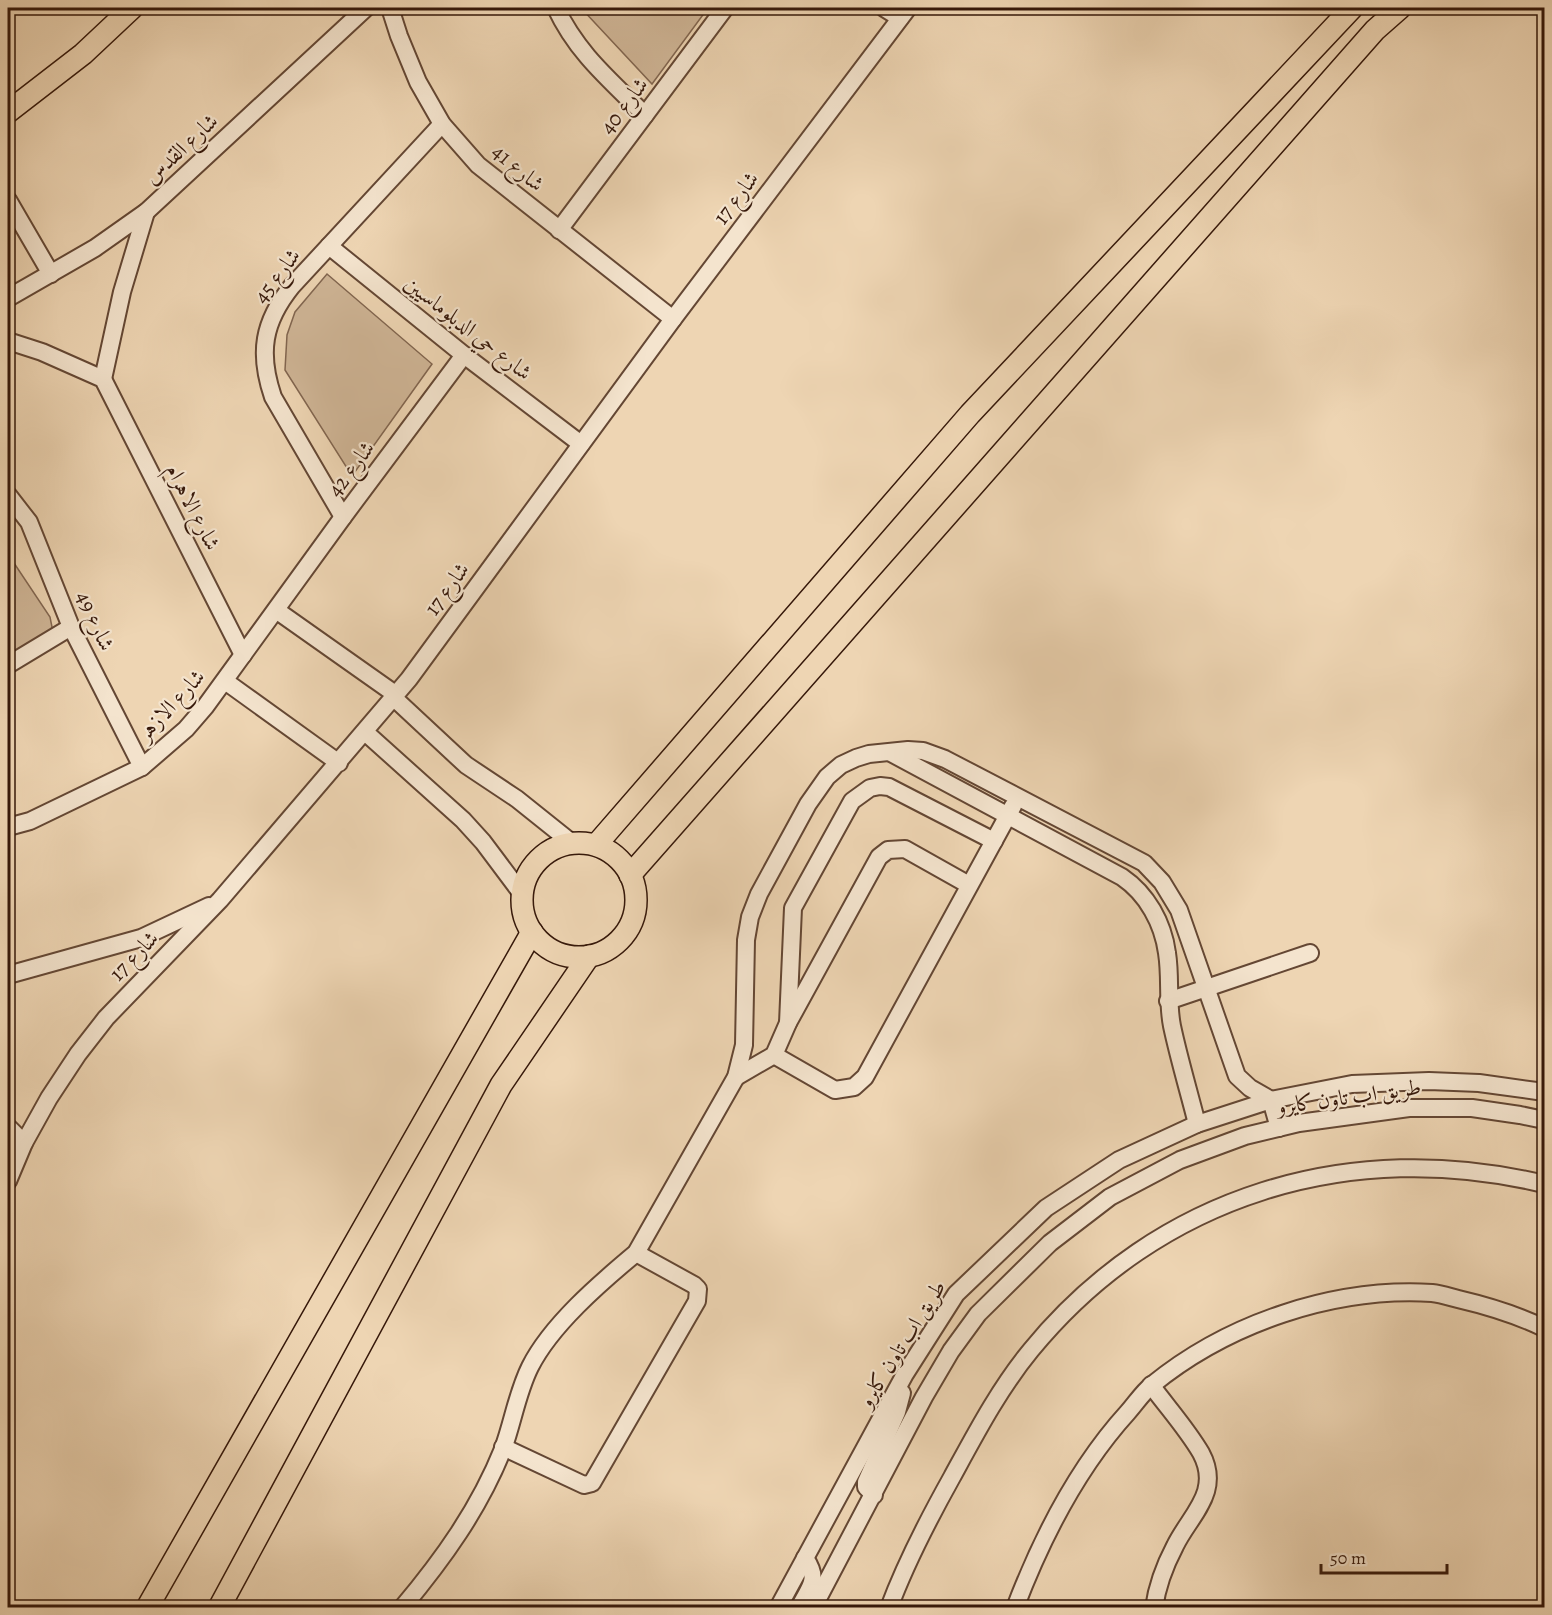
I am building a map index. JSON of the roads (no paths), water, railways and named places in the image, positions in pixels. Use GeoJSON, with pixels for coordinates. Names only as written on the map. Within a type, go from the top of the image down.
{"type":"FeatureCollection","features":[{"type":"Feature","properties":{"kind":"main road"},"geometry":{"type":"LineString","coordinates":[[8,112],[83,54],[132,8]]}},
{"type":"Feature","properties":{"kind":"main road"},"geometry":{"type":"LineString","coordinates":[[596,845],[970,414],[1352,8]]}},
{"type":"Feature","properties":{"kind":"main road"},"geometry":{"type":"LineString","coordinates":[[630,875],[1375,30],[1400,8]]}},
{"type":"Feature","properties":{"kind":"main road"},"geometry":{"type":"LineString","coordinates":[[572,843],[596,845],[616,857],[630,875],[636,897],[635,909],[627,930],[610,947],[589,956],[557,953],[543,944],[532,932],[524,914],[522,894],[531,870],[538,860],[560,846],[572,843]]}},
{"type":"Feature","properties":{"kind":"main road"},"geometry":{"type":"LineString","coordinates":[[147,1608],[532,932]]}},
{"type":"Feature","properties":{"kind":"main road"},"geometry":{"type":"LineString","coordinates":[[219,1608],[501,1085],[589,956]]}},
{"type":"Feature","properties":{"kind":"street","name":"شارع القدس"},"geometry":{"type":"LineString","coordinates":[[8,298],[95,248],[146,212],[366,8]]}},
{"type":"Feature","properties":{"kind":"street","name":"شارع 41"},"geometry":{"type":"LineString","coordinates":[[390,8],[418,82],[442,124],[478,165],[673,320]]}},
{"type":"Feature","properties":{"kind":"street"},"geometry":{"type":"LineString","coordinates":[[556,8],[580,50],[645,115]]}},
{"type":"Feature","properties":{"kind":"street","name":"شارع 40"},"geometry":{"type":"LineString","coordinates":[[559,230],[725,8]]}},
{"type":"Feature","properties":{"kind":"street"},"geometry":{"type":"LineString","coordinates":[[884,8],[904,13]]}},
{"type":"Feature","properties":{"kind":"street","name":"شارع 17"},"geometry":{"type":"LineString","coordinates":[[8,1181],[24,1143],[49,1098],[78,1054],[106,1018],[220,900],[416,670],[673,320],[904,13]]}},
{"type":"Feature","properties":{"kind":"street","name":"شارع 45"},"geometry":{"type":"LineString","coordinates":[[343,518],[273,397],[264,358],[268,329],[280,302],[442,124]]}},
{"type":"Feature","properties":{"kind":"street"},"geometry":{"type":"LineString","coordinates":[[8,200],[51,274]]}},
{"type":"Feature","properties":{"kind":"street"},"geometry":{"type":"LineString","coordinates":[[8,341],[63,360],[103,379],[122,292],[146,212]]}},
{"type":"Feature","properties":{"kind":"street","name":"شارع حي الدبلوماسيين"},"geometry":{"type":"LineString","coordinates":[[329,246],[464,355],[581,444]]}},
{"type":"Feature","properties":{"kind":"street","name":"شارع 42"},"geometry":{"type":"LineString","coordinates":[[276,610],[464,355]]}},
{"type":"Feature","properties":{"kind":"street","name":"شارع الاهرام"},"geometry":{"type":"LineString","coordinates":[[103,379],[243,655]]}},
{"type":"Feature","properties":{"kind":"street","name":"شارع 49"},"geometry":{"type":"LineString","coordinates":[[8,495],[29,522],[71,627],[142,767]]}},
{"type":"Feature","properties":{"kind":"street"},"geometry":{"type":"LineString","coordinates":[[276,610],[394,696],[466,765],[517,799],[572,843]]}},
{"type":"Feature","properties":{"kind":"street","name":"شارع الازهر"},"geometry":{"type":"LineString","coordinates":[[8,827],[30,821],[142,767],[186,729],[225,681],[276,610]]}},
{"type":"Feature","properties":{"kind":"street"},"geometry":{"type":"LineString","coordinates":[[8,665],[71,627]]}},
{"type":"Feature","properties":{"kind":"street"},"geometry":{"type":"LineString","coordinates":[[225,681],[339,762]]}},
{"type":"Feature","properties":{"kind":"street"},"geometry":{"type":"LineString","coordinates":[[365,732],[463,820],[483,842],[522,894]]}},
{"type":"Feature","properties":{"kind":"street"},"geometry":{"type":"LineString","coordinates":[[402,1608],[460,1534],[484,1491],[503,1448],[516,1402],[531,1366],[549,1338],[584,1299],[636,1253],[736,1077],[744,1045],[746,940],[750,917],[759,894],[808,804],[827,777],[841,765],[869,754],[923,751],[945,759],[1144,863],[1162,882],[1179,910],[1237,1076],[1250,1088],[1271,1100],[1279,1128]]}},
{"type":"Feature","properties":{"kind":"street"},"geometry":{"type":"LineString","coordinates":[[890,753],[1134,886],[1149,904],[1162,929],[1167,954],[1168,1001],[1172,1027],[1197,1124]]}},
{"type":"Feature","properties":{"kind":"street"},"geometry":{"type":"LineString","coordinates":[[788,1023],[793,908],[852,801],[870,788],[889,787],[994,841]]}},
{"type":"Feature","properties":{"kind":"street"},"geometry":{"type":"LineString","coordinates":[[774,1055],[835,1090],[854,1087],[865,1077],[1018,797]]}},
{"type":"Feature","properties":{"kind":"street"},"geometry":{"type":"LineString","coordinates":[[736,1077],[774,1055],[788,1023],[879,857],[888,850],[905,849],[969,885]]}},
{"type":"Feature","properties":{"kind":"street"},"geometry":{"type":"LineString","coordinates":[[8,975],[141,938],[220,900]]}},
{"type":"Feature","properties":{"kind":"street"},"geometry":{"type":"LineString","coordinates":[[1168,1001],[1310,953]]}},
{"type":"Feature","properties":{"kind":"street","name":"طريق اب تاون كايرو"},"geometry":{"type":"LineString","coordinates":[[778,1608],[905,1374],[956,1294],[1046,1208],[1119,1160],[1197,1124],[1271,1100],[1352,1084],[1428,1081],[1479,1083],[1545,1092]]}},
{"type":"Feature","properties":{"kind":"street","name":"طريق اب تاون كايرو"},"geometry":{"type":"LineString","coordinates":[[813,1608],[924,1397],[951,1351],[978,1314],[1050,1243],[1110,1197],[1180,1160],[1245,1136],[1299,1123],[1409,1108],[1472,1108],[1545,1120]]}},
{"type":"Feature","properties":{"kind":"street"},"geometry":{"type":"LineString","coordinates":[[8,1127],[24,1143]]}},
{"type":"Feature","properties":{"kind":"street"},"geometry":{"type":"LineString","coordinates":[[889,1608],[902,1572],[919,1537],[982,1421],[1030,1350],[1090,1289],[1128,1259],[1169,1232],[1213,1210],[1258,1192],[1305,1179],[1363,1170],[1401,1167],[1454,1168],[1507,1175],[1545,1184]]}},
{"type":"Feature","properties":{"kind":"street"},"geometry":{"type":"LineString","coordinates":[[503,1448],[584,1485],[592,1483],[699,1295],[694,1285],[636,1253]]}},
{"type":"Feature","properties":{"kind":"street"},"geometry":{"type":"LineString","coordinates":[[1015,1608],[1050,1526],[1083,1470],[1115,1426],[1151,1386],[1201,1351],[1256,1324],[1313,1305],[1373,1294],[1433,1293],[1484,1305],[1545,1328]]}},
{"type":"Feature","properties":{"kind":"street"},"geometry":{"type":"LineString","coordinates":[[874,1495],[866,1486],[866,1482],[899,1409],[905,1374]]}},
{"type":"Feature","properties":{"kind":"street"},"geometry":{"type":"LineString","coordinates":[[1151,1386],[1202,1455],[1207,1471],[1207,1488],[1202,1504],[1175,1544],[1154,1608]]}},
{"type":"Feature","properties":{"kind":"street"},"geometry":{"type":"LineString","coordinates":[[799,1608],[814,1575],[805,1558]]}}]}
